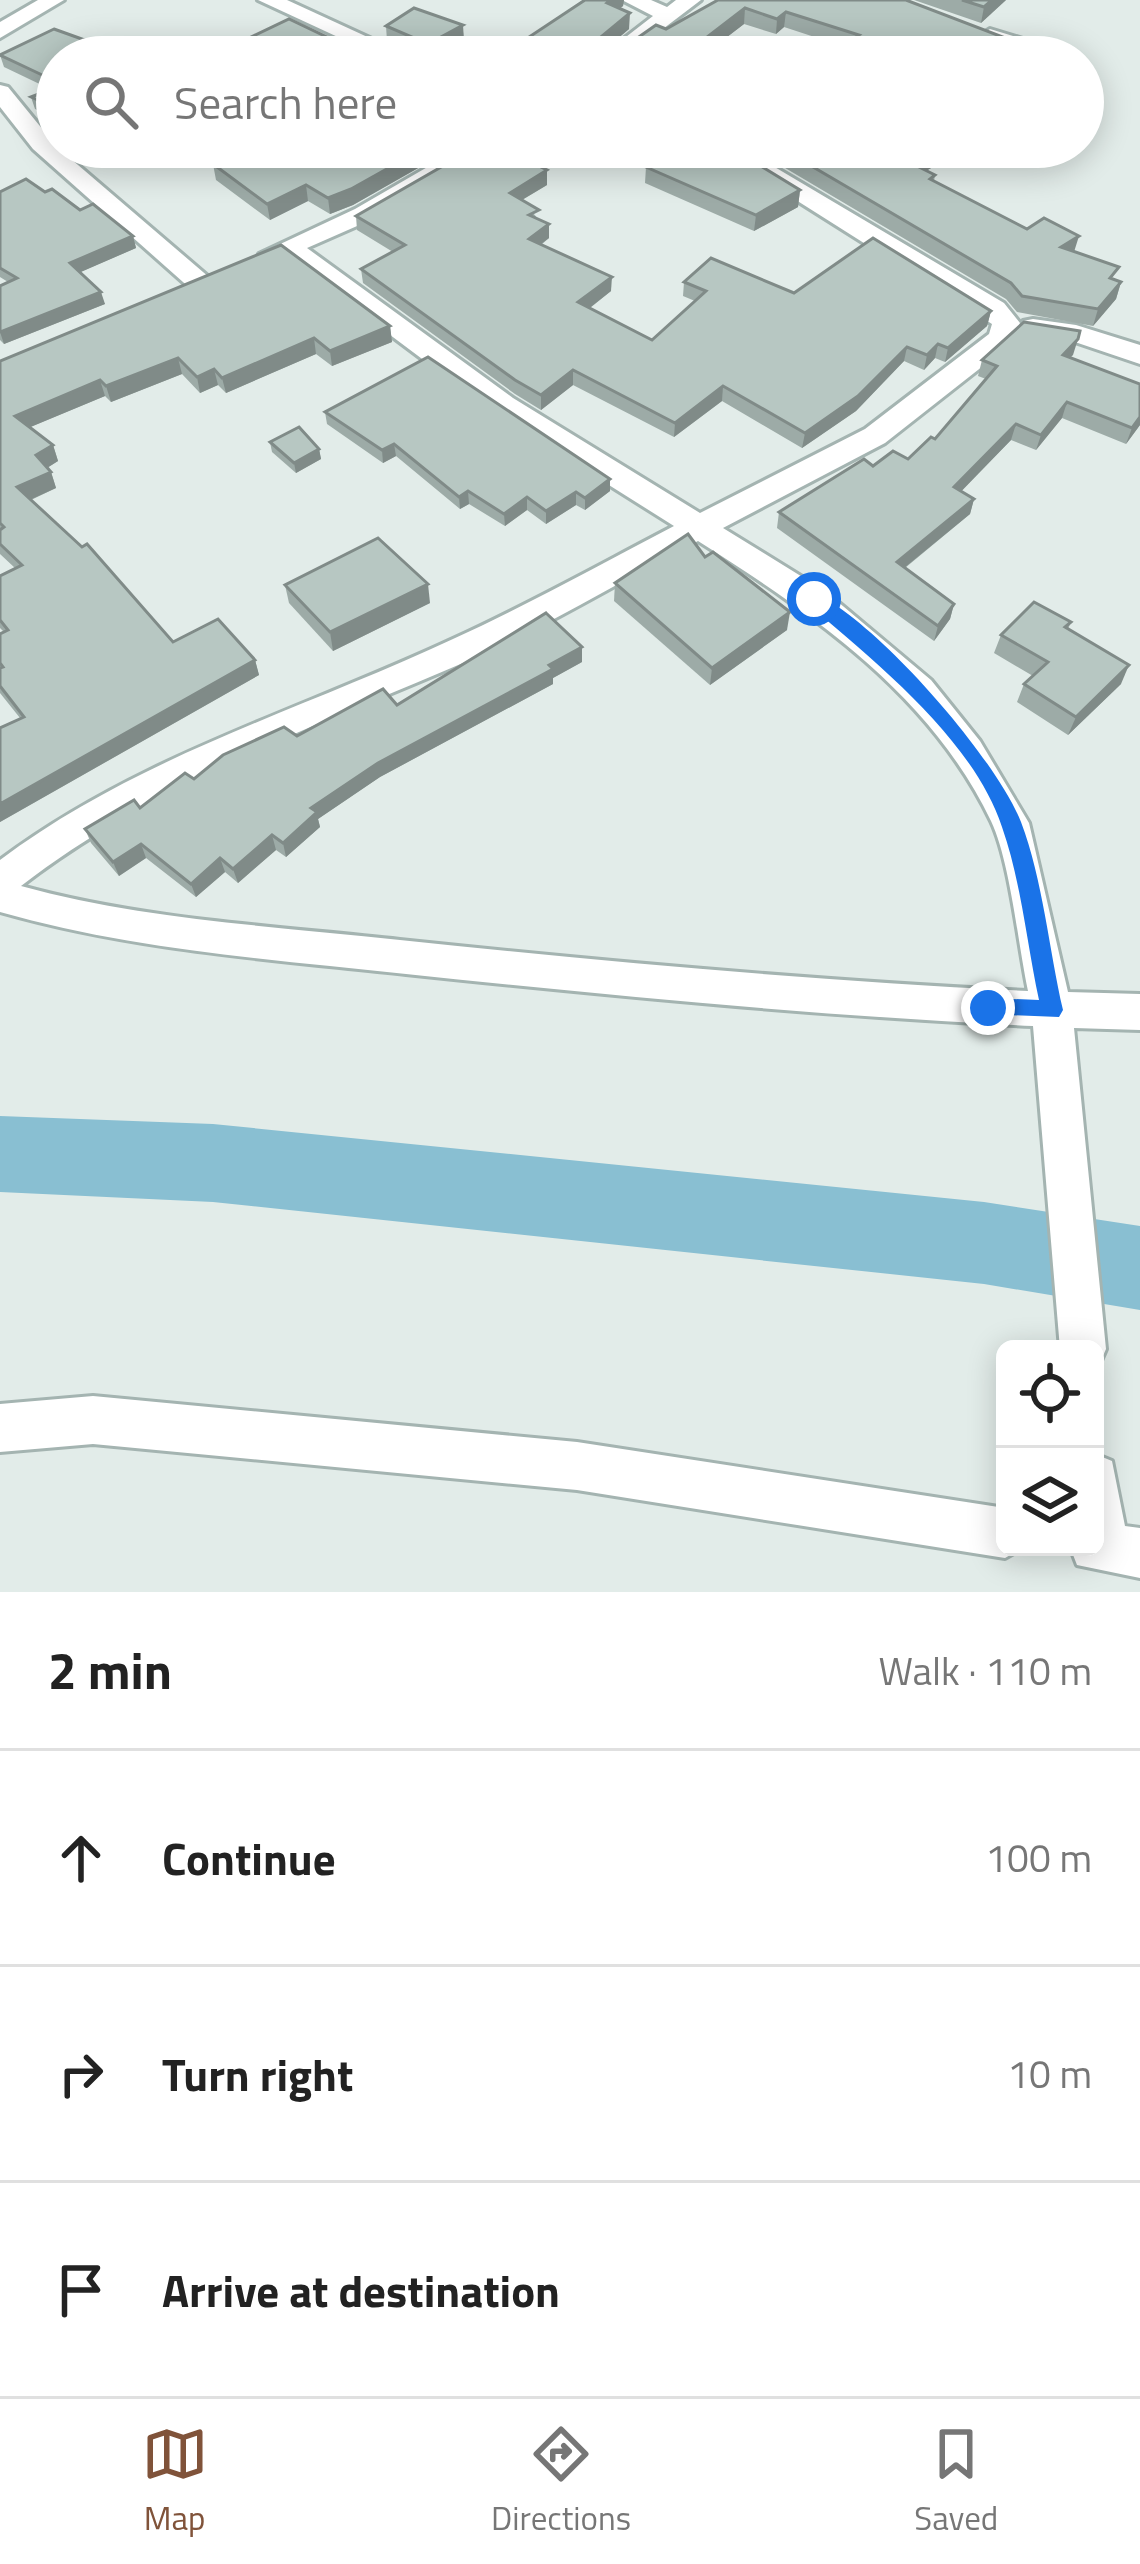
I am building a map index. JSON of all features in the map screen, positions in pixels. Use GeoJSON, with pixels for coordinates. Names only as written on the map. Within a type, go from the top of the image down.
{"type":"FeatureCollection","features":[{"type":"Feature","properties":{"kind":"street"},"geometry":{"type":"LineString","coordinates":[[0,31],[53,0]]}},
{"type":"Feature","properties":{"kind":"street"},"geometry":{"type":"LineString","coordinates":[[269,0],[352,36]]}},
{"type":"Feature","properties":{"kind":"street"},"geometry":{"type":"LineString","coordinates":[[633,0],[668,15]]}},
{"type":"Feature","properties":{"kind":"street"},"geometry":{"type":"LineString","coordinates":[[640,36],[690,0]]}},
{"type":"Feature","properties":{"kind":"street"},"geometry":{"type":"LineString","coordinates":[[968,28],[993,36]]}},
{"type":"Feature","properties":{"kind":"street"},"geometry":{"type":"LineString","coordinates":[[0,92],[36,137]]}},
{"type":"Feature","properties":{"kind":"street"},"geometry":{"type":"LineString","coordinates":[[72,168],[212,279],[364,214],[444,168]]}},
{"type":"Feature","properties":{"kind":"street"},"geometry":{"type":"LineString","coordinates":[[759,168],[969,292],[1006,323],[1076,333],[1140,355]]}},
{"type":"Feature","properties":{"kind":"street"},"geometry":{"type":"LineString","coordinates":[[289,247],[503,405],[814,599],[919,688],[968,751],[1011,823],[1052,1010],[1082,1340]]}},
{"type":"Feature","properties":{"kind":"street"},"geometry":{"type":"LineString","coordinates":[[0,880],[76,823],[167,773],[465,648],[696,524],[875,436],[976,362],[1001,338],[1006,323]]}},
{"type":"Feature","properties":{"kind":"street"},"geometry":{"type":"LineString","coordinates":[[0,896],[77,921],[461,963],[1052,1010],[1140,1012]]}},
{"type":"Feature","properties":{"kind":"street"},"geometry":{"type":"LineString","coordinates":[[0,1429],[93,1420],[578,1466],[996,1532]]}},
{"type":"Feature","properties":{"kind":"street"},"geometry":{"type":"LineString","coordinates":[[1104,1516],[1113,1549]]}},
{"type":"Feature","properties":{"kind":"building"},"geometry":{"type":"Polygon","coordinates":[[[585,0],[611,0],[607,3],[630,13],[602,36],[531,36],[585,0]]]}},
{"type":"Feature","properties":{"kind":"building"},"geometry":{"type":"Polygon","coordinates":[[[718,0],[906,0],[1000,36],[858,36],[786,12],[777,19],[745,8],[709,36],[640,36],[656,25],[666,29],[718,0]]]}},
{"type":"Feature","properties":{"kind":"building"},"geometry":{"type":"Polygon","coordinates":[[[962,0],[992,0],[984,7],[962,0]]]}},
{"type":"Feature","properties":{"kind":"building"},"geometry":{"type":"Polygon","coordinates":[[[414,8],[463,25],[443,36],[410,36],[386,26],[414,8]]]}},
{"type":"Feature","properties":{"kind":"building"},"geometry":{"type":"Polygon","coordinates":[[[289,19],[325,36],[253,36],[289,19]]]}},
{"type":"Feature","properties":{"kind":"building"},"geometry":{"type":"Polygon","coordinates":[[[54,29],[74,36],[39,36],[54,29]]]}},
{"type":"Feature","properties":{"kind":"building"},"geometry":{"type":"Polygon","coordinates":[[[36,38],[36,72],[0,55],[36,38]]]}},
{"type":"Feature","properties":{"kind":"building"},"geometry":{"type":"Polygon","coordinates":[[[218,168],[388,168],[328,198],[306,185],[267,204],[218,168]]]}},
{"type":"Feature","properties":{"kind":"building"},"geometry":{"type":"Polygon","coordinates":[[[439,168],[543,168],[547,170],[510,193],[539,210],[529,215],[549,224],[529,239],[612,277],[578,302],[652,340],[706,291],[684,282],[711,258],[794,293],[873,238],[991,311],[948,348],[938,344],[927,355],[907,347],[858,396],[805,433],[723,386],[675,423],[573,370],[541,395],[515,380],[361,269],[405,245],[356,216],[439,168]]]}},
{"type":"Feature","properties":{"kind":"building"},"geometry":{"type":"Polygon","coordinates":[[[648,168],[764,168],[800,190],[756,215],[648,168]]]}},
{"type":"Feature","properties":{"kind":"building"},"geometry":{"type":"Polygon","coordinates":[[[815,168],[921,168],[935,175],[930,179],[1027,229],[1044,218],[1079,236],[1061,247],[1119,267],[1110,278],[1121,282],[1098,309],[1022,296],[1011,283],[815,168]]]}},
{"type":"Feature","properties":{"kind":"building"},"geometry":{"type":"Polygon","coordinates":[[[26,179],[45,192],[52,189],[80,210],[93,204],[133,236],[70,263],[101,292],[0,332],[0,286],[17,278],[0,268],[0,192],[26,179]]]}},
{"type":"Feature","properties":{"kind":"building"},"geometry":{"type":"Polygon","coordinates":[[[281,245],[390,326],[330,351],[314,338],[222,378],[214,369],[197,377],[178,358],[106,386],[100,380],[15,416],[53,445],[36,455],[51,472],[17,487],[82,547],[87,544],[173,642],[218,619],[255,660],[0,804],[0,728],[24,717],[0,686],[0,634],[8,630],[0,620],[0,576],[22,565],[0,544],[4,527],[0,523],[0,361],[281,245]]]}},
{"type":"Feature","properties":{"kind":"building"},"geometry":{"type":"Polygon","coordinates":[[[1024,322],[1080,331],[1063,355],[1140,384],[1140,417],[1132,428],[1067,402],[1041,435],[1016,424],[954,487],[974,499],[897,562],[954,604],[938,626],[779,512],[864,459],[873,466],[893,451],[908,459],[931,437],[935,439],[997,366],[982,360],[1024,322]]]}},
{"type":"Feature","properties":{"kind":"building"},"geometry":{"type":"Polygon","coordinates":[[[428,357],[610,479],[585,498],[576,492],[546,511],[527,497],[504,514],[468,491],[459,497],[394,444],[382,450],[325,412],[428,357]]]}},
{"type":"Feature","properties":{"kind":"building"},"geometry":{"type":"Polygon","coordinates":[[[299,427],[319,449],[294,463],[270,442],[299,427]]]}},
{"type":"Feature","properties":{"kind":"building"},"geometry":{"type":"Polygon","coordinates":[[[688,534],[705,557],[713,552],[790,612],[712,668],[615,583],[688,534]]]}},
{"type":"Feature","properties":{"kind":"building"},"geometry":{"type":"Polygon","coordinates":[[[378,538],[428,584],[330,632],[285,585],[378,538]]]}},
{"type":"Feature","properties":{"kind":"building"},"geometry":{"type":"Polygon","coordinates":[[[1034,602],[1071,622],[1065,627],[1129,665],[1076,717],[1024,684],[1048,662],[1001,635],[1034,602]]]}},
{"type":"Feature","properties":{"kind":"building"},"geometry":{"type":"Polygon","coordinates":[[[546,613],[582,647],[549,665],[553,669],[378,763],[311,808],[317,812],[283,843],[272,835],[233,869],[220,858],[191,884],[141,844],[113,862],[85,829],[134,800],[140,808],[185,773],[194,779],[223,755],[284,727],[297,736],[383,689],[397,705],[546,613]]]}},
{"type":"Feature","properties":{"kind":"waterway"},"geometry":{"type":"LineString","coordinates":[[0,1154],[213,1163],[984,1243],[1140,1268]]}},
{"type":"Feature","properties":{"kind":"route"},"geometry":{"type":"LineString","coordinates":[[814,599],[919,688],[968,751],[1011,823],[1052,1010],[988,1008]]}}]}
